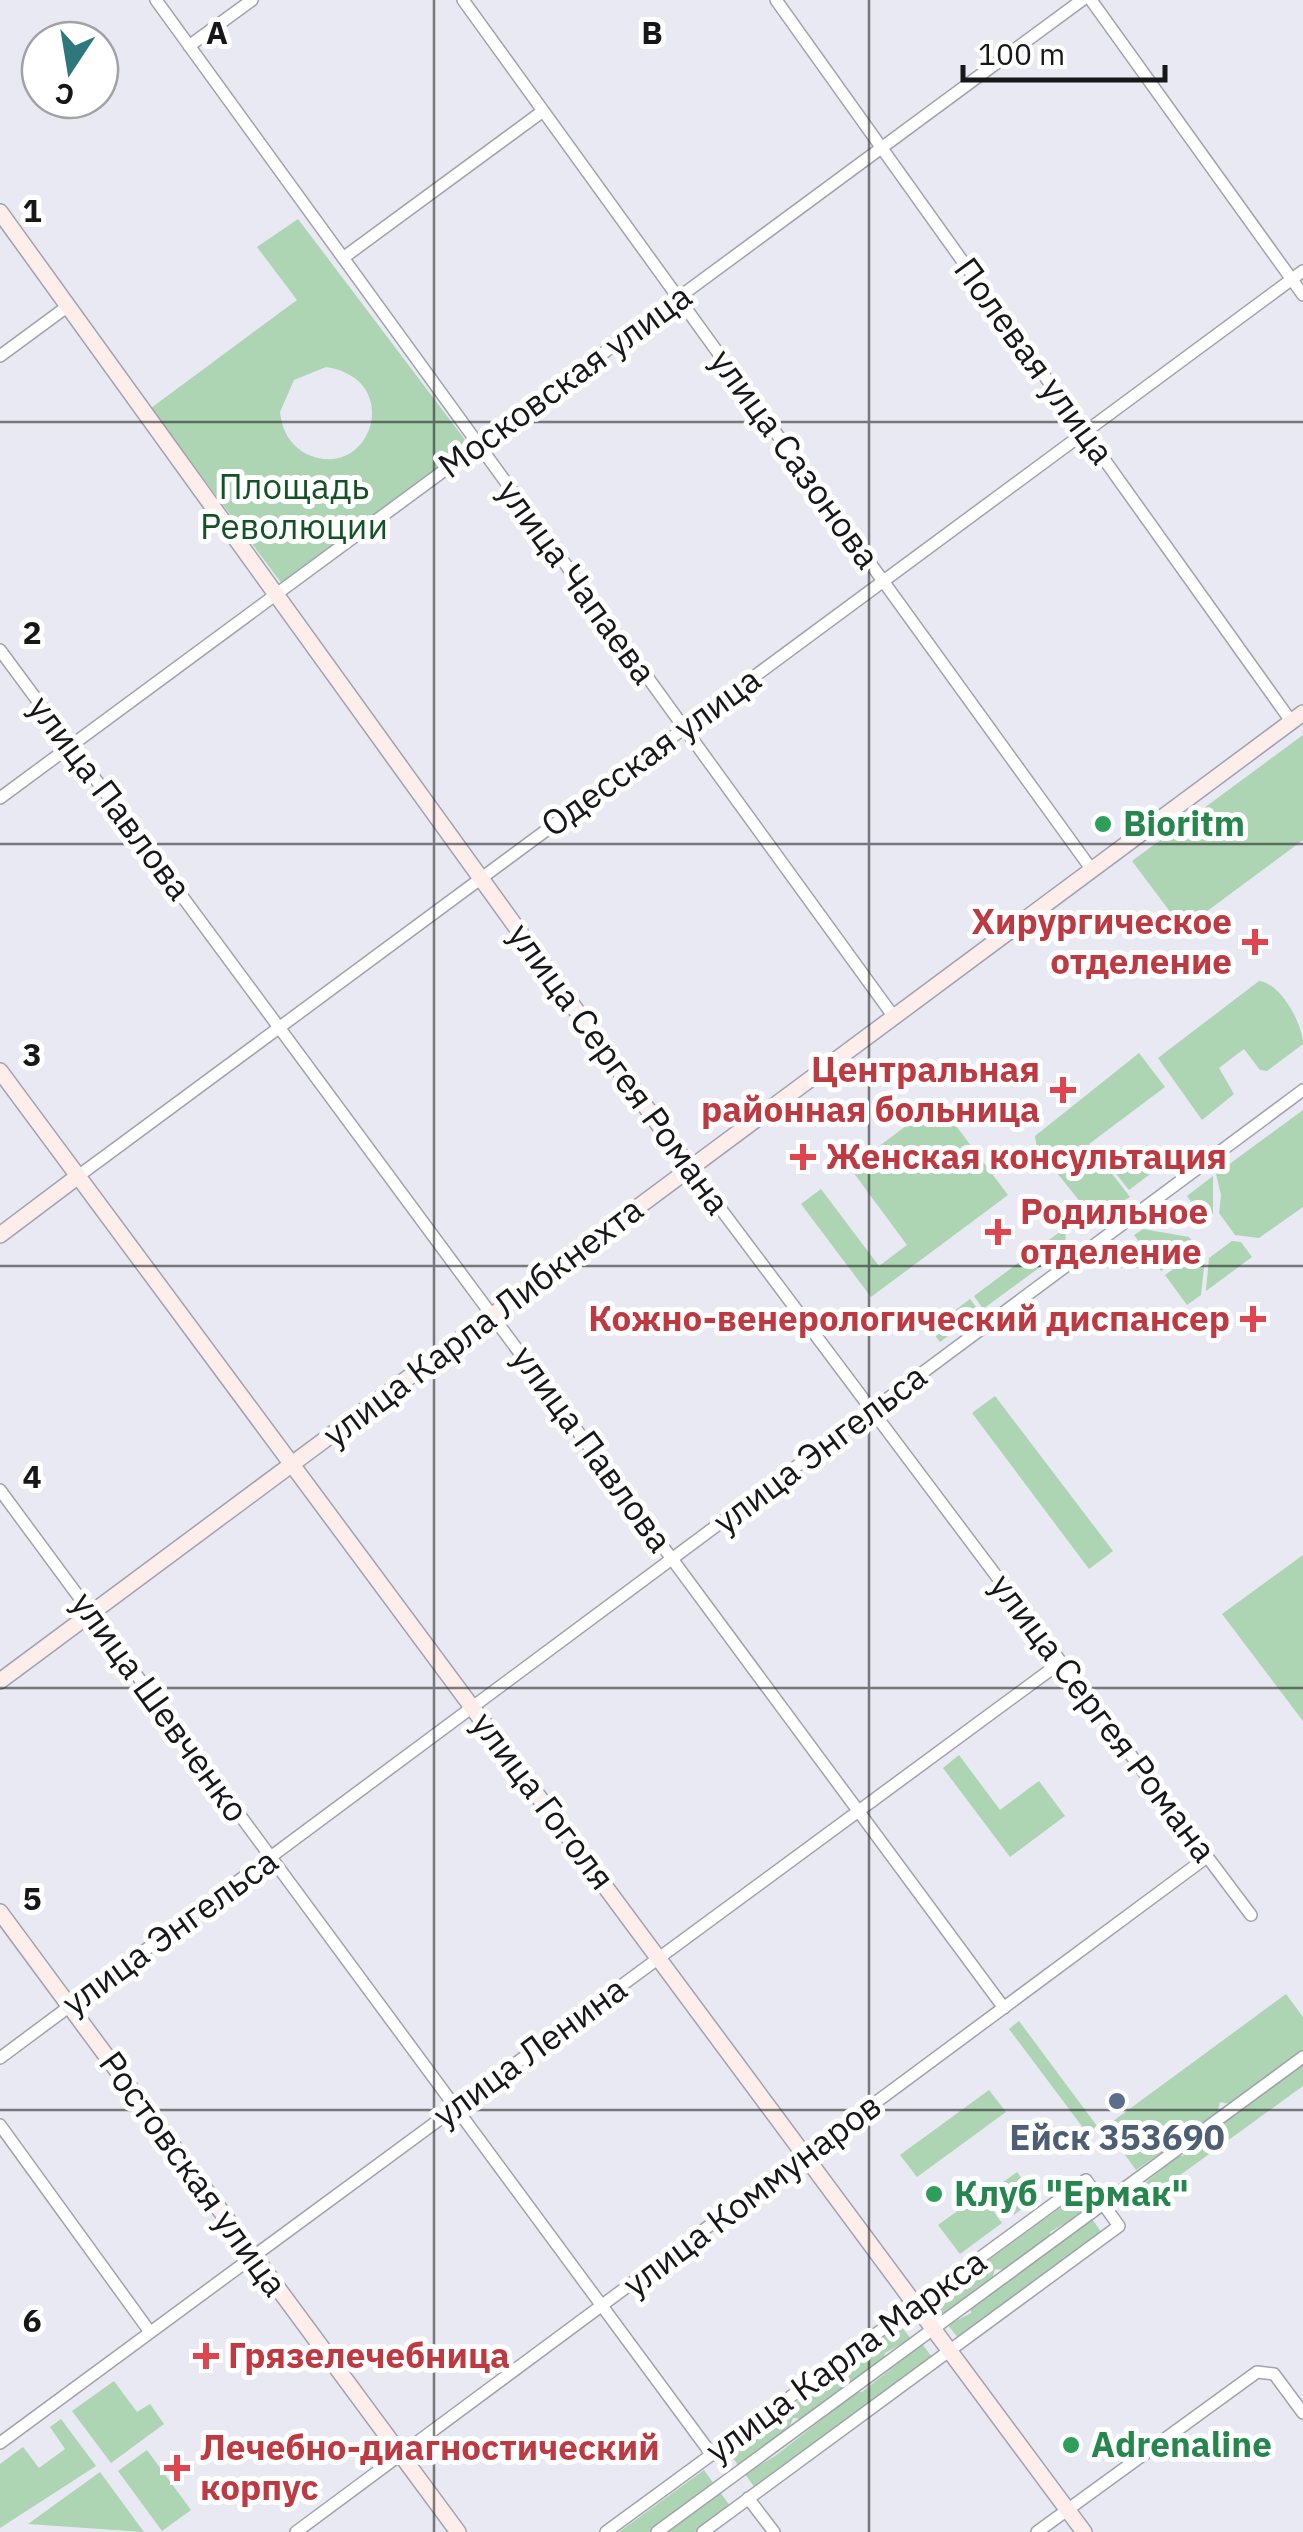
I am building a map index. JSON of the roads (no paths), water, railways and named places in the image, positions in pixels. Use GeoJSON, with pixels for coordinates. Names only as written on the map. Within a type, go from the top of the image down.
{"type":"FeatureCollection","features":[{"type":"Feature","properties":{"kind":"street","name":"улица Чапаева"},"geometry":{"type":"LineString","coordinates":[[156,0],[894,1017]]}},
{"type":"Feature","properties":{"kind":"street"},"geometry":{"type":"LineString","coordinates":[[190,46],[252,0]]}},
{"type":"Feature","properties":{"kind":"street"},"geometry":{"type":"LineString","coordinates":[[466,4],[481,0]]}},
{"type":"Feature","properties":{"kind":"street","name":"Полевая улица"},"geometry":{"type":"LineString","coordinates":[[776,0],[1085,432],[1297,717]]}},
{"type":"Feature","properties":{"kind":"street","name":"Московская улица"},"geometry":{"type":"LineString","coordinates":[[0,798],[1082,0]]}},
{"type":"Feature","properties":{"kind":"street"},"geometry":{"type":"LineString","coordinates":[[1091,0],[1303,295]]}},
{"type":"Feature","properties":{"kind":"street","name":"улица Сазонова"},"geometry":{"type":"LineString","coordinates":[[466,4],[1092,870]]}},
{"type":"Feature","properties":{"kind":"street"},"geometry":{"type":"LineString","coordinates":[[343,258],[543,111]]}},
{"type":"Feature","properties":{"kind":"street","name":"улица Сергея Романа"},"geometry":{"type":"LineString","coordinates":[[0,212],[690,1168],[1251,1915]]}},
{"type":"Feature","properties":{"kind":"street","name":"Одесская улица"},"geometry":{"type":"LineString","coordinates":[[0,1235],[1303,271]]}},
{"type":"Feature","properties":{"kind":"street"},"geometry":{"type":"LineString","coordinates":[[0,356],[68,306]]}},
{"type":"Feature","properties":{"kind":"street","name":"улица Павлова"},"geometry":{"type":"LineString","coordinates":[[0,650],[1004,2008]]}},
{"type":"Feature","properties":{"kind":"street","name":"улица Карла Либкнехта"},"geometry":{"type":"LineString","coordinates":[[0,1681],[1297,717]]}},
{"type":"Feature","properties":{"kind":"street","name":"улица Гоголя"},"geometry":{"type":"LineString","coordinates":[[0,1071],[1084,2532]]}},
{"type":"Feature","properties":{"kind":"street","name":"улица Энгельса"},"geometry":{"type":"LineString","coordinates":[[0,2058],[1303,1090]]}},
{"type":"Feature","properties":{"kind":"street","name":"улица Шевченко"},"geometry":{"type":"LineString","coordinates":[[0,1490],[712,2455]]}},
{"type":"Feature","properties":{"kind":"street","name":"улица Ленина"},"geometry":{"type":"LineString","coordinates":[[0,2443],[1061,1662]]}},
{"type":"Feature","properties":{"kind":"street","name":"улица Коммунаров"},"geometry":{"type":"LineString","coordinates":[[296,2532],[1207,1857]]}},
{"type":"Feature","properties":{"kind":"street","name":"Ростовская улица"},"geometry":{"type":"LineString","coordinates":[[0,1912],[458,2532]]}},
{"type":"Feature","properties":{"kind":"street"},"geometry":{"type":"LineString","coordinates":[[657,2532],[1303,2057]]}},
{"type":"Feature","properties":{"kind":"street"},"geometry":{"type":"LineString","coordinates":[[0,2125],[150,2332]]}},
{"type":"Feature","properties":{"kind":"street","name":"улица Карла Маркса"},"geometry":{"type":"LineString","coordinates":[[606,2532],[1086,2180],[1119,2226],[702,2532]]}},
{"type":"Feature","properties":{"kind":"street"},"geometry":{"type":"LineString","coordinates":[[1037,2532],[1256,2372],[1274,2374],[1303,2413]]}},
{"type":"Feature","properties":{"kind":"street"},"geometry":{"type":"LineString","coordinates":[[748,2498],[774,2532]]}},
{"type":"Feature","properties":{"kind":"place","name":"Bioritm"},"geometry":{"type":"Point","coordinates":[1103,824]}},
{"type":"Feature","properties":{"kind":"place","name":"Хирургическое отделение"},"geometry":{"type":"Point","coordinates":[1255,942]}},
{"type":"Feature","properties":{"kind":"place","name":"Центральная районная больница"},"geometry":{"type":"Point","coordinates":[1063,1090]}},
{"type":"Feature","properties":{"kind":"place","name":"Женская консультация"},"geometry":{"type":"Point","coordinates":[803,1157]}},
{"type":"Feature","properties":{"kind":"place","name":"Родильное отделение"},"geometry":{"type":"Point","coordinates":[998,1232]}},
{"type":"Feature","properties":{"kind":"place","name":"Кожно-венерологический диспансер"},"geometry":{"type":"Point","coordinates":[1253,1319]}},
{"type":"Feature","properties":{"kind":"place","name":"Ейск 353690"},"geometry":{"type":"Point","coordinates":[1117,2101]}},
{"type":"Feature","properties":{"kind":"place","name":"Клуб \"Ермак\""},"geometry":{"type":"Point","coordinates":[934,2194]}},
{"type":"Feature","properties":{"kind":"place","name":"Грязелечебница"},"geometry":{"type":"Point","coordinates":[206,2356]}},
{"type":"Feature","properties":{"kind":"place","name":"Аdrenaline"},"geometry":{"type":"Point","coordinates":[1071,2445]}},
{"type":"Feature","properties":{"kind":"place","name":"Лечебно-диагностический корпус"},"geometry":{"type":"Point","coordinates":[177,2468]}},
{"type":"Feature","properties":{"kind":"park label","name":"Площадь Революции"},"geometry":{"type":"Point","coordinates":[294,507]}}]}
